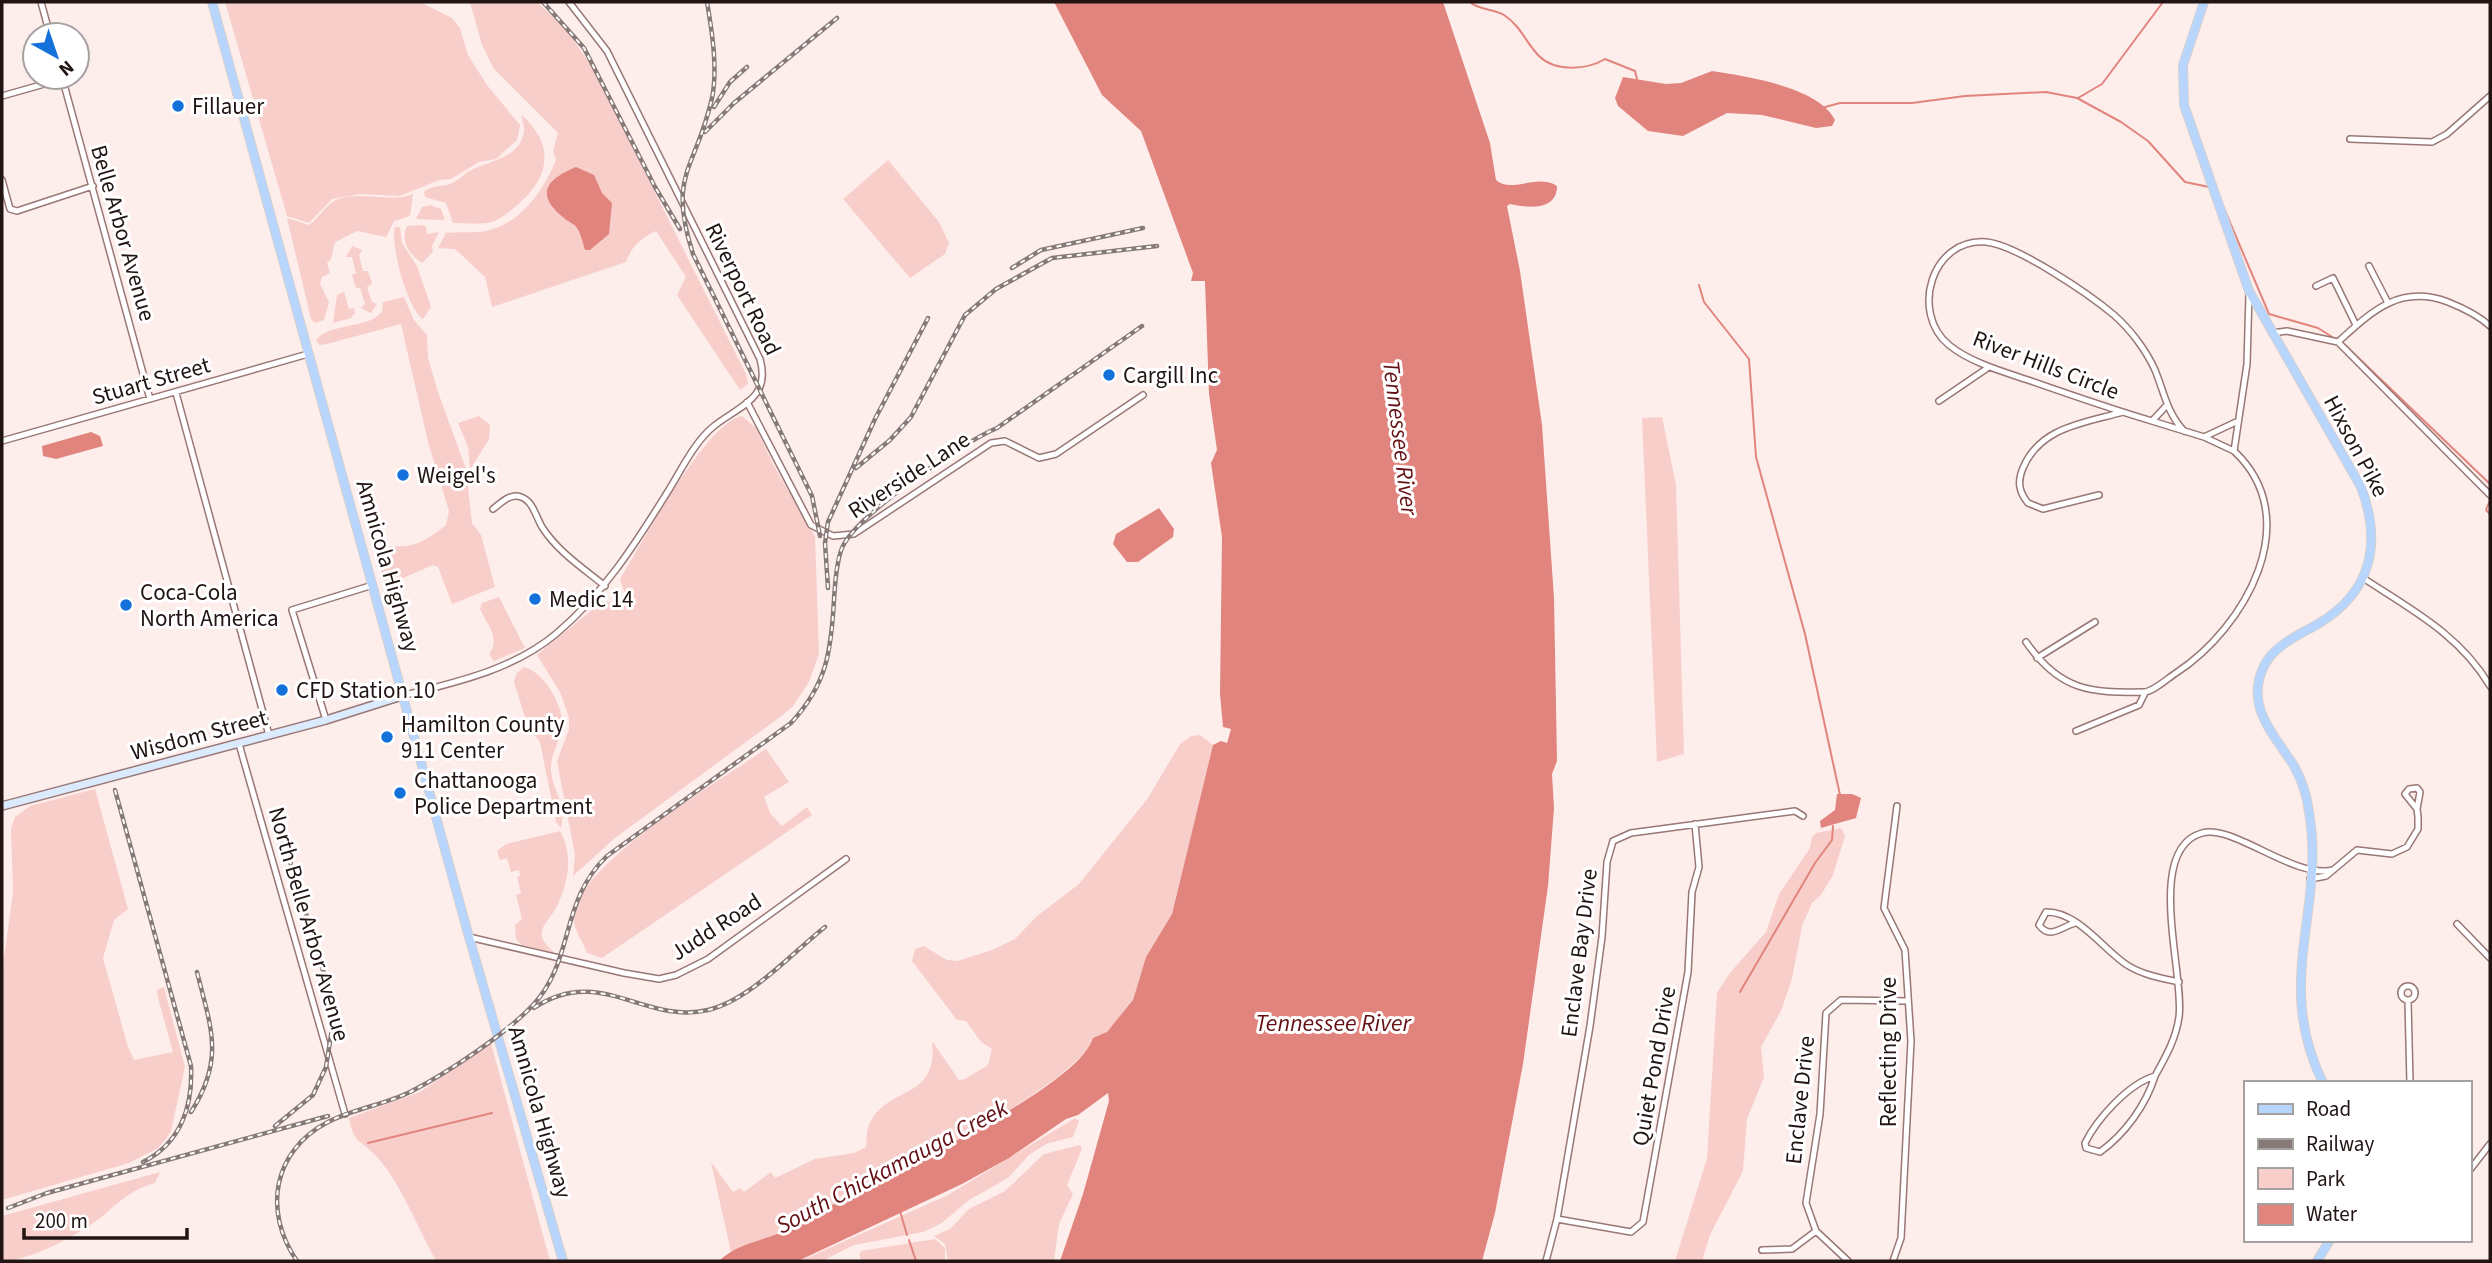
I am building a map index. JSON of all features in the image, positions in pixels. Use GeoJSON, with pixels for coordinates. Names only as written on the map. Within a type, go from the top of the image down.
{"type":"FeatureCollection","features":[{"type":"Feature","properties":{"kind":"main road","name":"Amnicola Highway"},"geometry":{"type":"LineString","coordinates":[[212,2],[405,695],[469,937],[563,1261]]}},
{"type":"Feature","properties":{"kind":"main road","name":"Hixson Pike"},"geometry":{"type":"LineString","coordinates":[[2204,2],[2183,65],[2184,105],[2249,291],[2361,487],[2370,511],[2372,531],[2368,565],[2363,578],[2329,617],[2274,653],[2264,667],[2258,699],[2264,721],[2294,767],[2306,795],[2311,825],[2311,869],[2300,999],[2306,1040],[2322,1081]]}},
{"type":"Feature","properties":{"kind":"main road"},"geometry":{"type":"LineString","coordinates":[[2317,1261],[2329,1242]]}},
{"type":"Feature","properties":{"kind":"street"},"geometry":{"type":"LineString","coordinates":[[41,2],[46,21]]}},
{"type":"Feature","properties":{"kind":"street","name":"Riverport Road"},"geometry":{"type":"LineString","coordinates":[[405,695],[514,661],[556,634],[605,586],[710,429],[747,402],[763,385],[764,375],[760,359],[607,51],[569,2]]}},
{"type":"Feature","properties":{"kind":"street"},"geometry":{"type":"LineString","coordinates":[[2,96],[21,90]]}},
{"type":"Feature","properties":{"kind":"street","name":"Belle Arbor Avenue"},"geometry":{"type":"LineString","coordinates":[[66,91],[150,399]]}},
{"type":"Feature","properties":{"kind":"street"},"geometry":{"type":"LineString","coordinates":[[2350,139],[2432,142],[2447,134],[2490,96]]}},
{"type":"Feature","properties":{"kind":"street"},"geometry":{"type":"LineString","coordinates":[[2,180],[10,209],[27,210],[93,186]]}},
{"type":"Feature","properties":{"kind":"street","name":"River Hills Circle"},"geometry":{"type":"LineString","coordinates":[[2184,431],[2167,405],[2154,366],[2116,316],[2015,251],[1987,242],[1959,248],[1938,267],[1929,285],[1927,306],[1940,337],[1951,347],[1989,367],[2123,412],[2151,421],[2184,431],[2204,437],[2234,451]]}},
{"type":"Feature","properties":{"kind":"street"},"geometry":{"type":"LineString","coordinates":[[2369,266],[2388,303]]}},
{"type":"Feature","properties":{"kind":"street"},"geometry":{"type":"LineString","coordinates":[[2316,286],[2333,278],[2356,325]]}},
{"type":"Feature","properties":{"kind":"street"},"geometry":{"type":"LineString","coordinates":[[2076,731],[2139,705],[2146,693],[2204,651],[2252,589],[2266,544],[2264,500],[2254,471],[2234,451],[2236,422],[2247,364],[2249,291]]}},
{"type":"Feature","properties":{"kind":"street"},"geometry":{"type":"LineString","coordinates":[[2338,342],[2356,325],[2388,303],[2402,297],[2428,296],[2470,312],[2490,326]]}},
{"type":"Feature","properties":{"kind":"street"},"geometry":{"type":"LineString","coordinates":[[2272,333],[2294,332],[2338,342],[2490,495]]}},
{"type":"Feature","properties":{"kind":"street","name":"Stuart Street"},"geometry":{"type":"LineString","coordinates":[[2,441],[308,354]]}},
{"type":"Feature","properties":{"kind":"street"},"geometry":{"type":"LineString","coordinates":[[1939,401],[1989,367]]}},
{"type":"Feature","properties":{"kind":"street"},"geometry":{"type":"LineString","coordinates":[[176,393],[269,735]]}},
{"type":"Feature","properties":{"kind":"street","name":"Riverside Lane"},"geometry":{"type":"LineString","coordinates":[[747,402],[811,525],[833,536],[854,534],[991,443],[1005,441],[1039,458],[1056,454],[1143,396]]}},
{"type":"Feature","properties":{"kind":"street"},"geometry":{"type":"LineString","coordinates":[[2151,421],[2167,405]]}},
{"type":"Feature","properties":{"kind":"street"},"geometry":{"type":"LineString","coordinates":[[2099,495],[2043,509],[2028,503],[2019,489],[2019,480],[2027,458],[2048,435],[2123,412]]}},
{"type":"Feature","properties":{"kind":"street"},"geometry":{"type":"LineString","coordinates":[[2204,437],[2236,422]]}},
{"type":"Feature","properties":{"kind":"street"},"geometry":{"type":"LineString","coordinates":[[492,509],[509,497],[519,496],[529,501],[542,527],[561,551],[605,586]]}},
{"type":"Feature","properties":{"kind":"street"},"geometry":{"type":"LineString","coordinates":[[2363,578],[2444,631],[2462,647],[2490,686]]}},
{"type":"Feature","properties":{"kind":"street"},"geometry":{"type":"LineString","coordinates":[[326,720],[292,610],[374,585]]}},
{"type":"Feature","properties":{"kind":"street"},"geometry":{"type":"LineString","coordinates":[[2037,658],[2095,622]]}},
{"type":"Feature","properties":{"kind":"street"},"geometry":{"type":"LineString","coordinates":[[2026,642],[2037,658],[2064,680],[2099,693],[2146,693]]}},
{"type":"Feature","properties":{"kind":"street","name":"Wisdom Street"},"geometry":{"type":"LineString","coordinates":[[2,806],[239,744],[405,695]]}},
{"type":"Feature","properties":{"kind":"street","name":"North Belle Arbor Avenue"},"geometry":{"type":"LineString","coordinates":[[239,744],[345,1114]]}},
{"type":"Feature","properties":{"kind":"street","name":"Reflecting Drive"},"geometry":{"type":"LineString","coordinates":[[1893,1261],[1901,1238],[1911,1041],[1905,950],[1884,908],[1897,806]]}},
{"type":"Feature","properties":{"kind":"street"},"geometry":{"type":"LineString","coordinates":[[2310,878],[2326,876],[2357,850],[2392,854],[2407,847],[2418,829],[2417,809]]}},
{"type":"Feature","properties":{"kind":"street","name":"Enclave Bay Drive"},"geometry":{"type":"LineString","coordinates":[[1546,1261],[1557,1219],[1602,937],[1608,853],[1619,836],[1795,811],[1803,816]]}},
{"type":"Feature","properties":{"kind":"street","name":"Quiet Pond Drive"},"geometry":{"type":"LineString","coordinates":[[1557,1219],[1631,1232],[1643,1222],[1688,972],[1692,900],[1699,867],[1695,824]]}},
{"type":"Feature","properties":{"kind":"street"},"geometry":{"type":"LineString","coordinates":[[2155,1076],[2147,1079],[2101,1119],[2085,1143],[2087,1148],[2100,1152],[2129,1124],[2172,1046],[2180,1017],[2179,982],[2171,922],[2172,884],[2177,855],[2192,836],[2213,831],[2311,869],[2333,870]]}},
{"type":"Feature","properties":{"kind":"street","name":"Judd Road"},"geometry":{"type":"LineString","coordinates":[[469,937],[659,979],[676,975],[708,959],[846,859]]}},
{"type":"Feature","properties":{"kind":"street"},"geometry":{"type":"LineString","coordinates":[[2074,923],[2055,933],[2048,932],[2039,925],[2042,915],[2051,911],[2074,923],[2092,933],[2137,970],[2179,982]]}},
{"type":"Feature","properties":{"kind":"street"},"geometry":{"type":"LineString","coordinates":[[2456,924],[2490,958]]}},
{"type":"Feature","properties":{"kind":"street","name":"Enclave Drive"},"geometry":{"type":"LineString","coordinates":[[1816,1231],[1809,1217],[1806,1193],[1820,1114],[1826,1013],[1841,1000],[1908,1001]]}},
{"type":"Feature","properties":{"kind":"street"},"geometry":{"type":"LineString","coordinates":[[2408,1001],[2410,1081]]}},
{"type":"Feature","properties":{"kind":"street"},"geometry":{"type":"LineString","coordinates":[[2471,1168],[2490,1144]]}},
{"type":"Feature","properties":{"kind":"street"},"geometry":{"type":"LineString","coordinates":[[1762,1250],[1775,1252],[1793,1249],[1816,1231],[1848,1261]]}},
{"type":"Feature","properties":{"kind":"green space"},"geometry":{"type":"Polygon","coordinates":[[[225,2],[420,2],[452,18],[460,28],[468,55],[487,85],[520,125],[517,140],[496,159],[479,162],[451,179],[439,180],[400,196],[360,194],[332,199],[309,223],[287,216],[225,2]]]}},
{"type":"Feature","properties":{"kind":"green space"},"geometry":{"type":"Polygon","coordinates":[[[470,2],[537,2],[567,30],[592,67],[746,374],[748,384],[740,390],[677,295],[686,277],[656,231],[638,243],[626,262],[492,307],[485,277],[455,249],[438,248],[446,233],[485,231],[502,226],[513,219],[539,193],[556,160],[553,151],[558,133],[494,69],[482,45],[470,2]]]}},
{"type":"Feature","properties":{"kind":"green space"},"geometry":{"type":"Polygon","coordinates":[[[522,115],[533,127],[544,151],[542,174],[536,185],[515,207],[495,221],[453,223],[446,203],[425,197],[424,192],[433,187],[453,183],[473,169],[512,152],[522,140],[522,115]]]}},
{"type":"Feature","properties":{"kind":"green space"},"geometry":{"type":"Polygon","coordinates":[[[888,160],[939,222],[949,243],[945,254],[910,278],[843,199],[888,160]]]}},
{"type":"Feature","properties":{"kind":"green space"},"geometry":{"type":"Polygon","coordinates":[[[413,194],[410,216],[394,221],[386,237],[357,231],[335,242],[331,259],[327,263],[330,273],[322,277],[320,284],[329,302],[324,320],[315,323],[311,319],[287,218],[309,225],[331,203],[343,198],[394,198],[413,194]]]}},
{"type":"Feature","properties":{"kind":"green space"},"geometry":{"type":"Polygon","coordinates":[[[430,205],[441,209],[445,220],[416,219],[422,207],[430,205]]]}},
{"type":"Feature","properties":{"kind":"green space"},"geometry":{"type":"Polygon","coordinates":[[[407,226],[426,226],[427,234],[439,232],[432,246],[433,252],[422,263],[413,256],[405,242],[407,226]]]}},
{"type":"Feature","properties":{"kind":"green space"},"geometry":{"type":"Polygon","coordinates":[[[395,227],[400,227],[402,243],[417,266],[431,307],[423,319],[411,303],[401,276],[395,247],[395,227]]]}},
{"type":"Feature","properties":{"kind":"green space"},"geometry":{"type":"Polygon","coordinates":[[[352,246],[362,250],[359,255],[363,271],[368,271],[372,284],[367,287],[372,302],[377,304],[371,313],[361,308],[365,304],[352,275],[356,273],[352,257],[346,257],[352,246]]]}},
{"type":"Feature","properties":{"kind":"green space"},"geometry":{"type":"Polygon","coordinates":[[[344,292],[349,309],[354,308],[355,313],[351,318],[333,323],[337,295],[344,292]]]}},
{"type":"Feature","properties":{"kind":"green space"},"geometry":{"type":"Polygon","coordinates":[[[404,297],[414,320],[427,335],[428,358],[466,469],[472,523],[481,535],[495,587],[452,604],[438,567],[433,565],[385,586],[374,543],[395,547],[420,542],[446,525],[449,511],[428,442],[401,324],[327,344],[319,345],[316,340],[330,331],[375,318],[382,312],[383,302],[404,297]]]}},
{"type":"Feature","properties":{"kind":"green space"},"geometry":{"type":"Polygon","coordinates":[[[479,416],[490,425],[489,439],[470,470],[468,447],[458,423],[479,416]]]}},
{"type":"Feature","properties":{"kind":"green space"},"geometry":{"type":"Polygon","coordinates":[[[742,416],[756,428],[775,468],[815,536],[819,653],[809,682],[793,706],[780,717],[615,838],[573,876],[575,855],[557,761],[569,729],[569,718],[561,694],[537,655],[603,601],[617,603],[625,594],[620,579],[675,487],[711,439],[727,423],[742,416]]]}},
{"type":"Feature","properties":{"kind":"green space"},"geometry":{"type":"Polygon","coordinates":[[[1662,417],[1676,485],[1684,754],[1657,762],[1642,418],[1662,417]]]}},
{"type":"Feature","properties":{"kind":"green space"},"geometry":{"type":"Polygon","coordinates":[[[499,597],[525,648],[494,661],[489,654],[494,643],[493,637],[480,609],[482,603],[499,597]]]}},
{"type":"Feature","properties":{"kind":"green space"},"geometry":{"type":"Polygon","coordinates":[[[524,667],[539,675],[545,682],[560,709],[562,727],[551,770],[561,804],[561,828],[556,822],[540,742],[528,727],[514,682],[516,674],[524,667]]]}},
{"type":"Feature","properties":{"kind":"green space"},"geometry":{"type":"Polygon","coordinates":[[[1200,735],[1213,745],[1172,914],[1146,957],[1133,1000],[1125,1012],[1104,1035],[1095,1037],[1087,1051],[1057,1078],[1002,1115],[790,1228],[731,1252],[711,1162],[733,1192],[740,1188],[744,1192],[771,1172],[775,1178],[815,1159],[854,1153],[866,1147],[870,1122],[881,1108],[912,1089],[928,1073],[932,1060],[932,1041],[959,1080],[988,1065],[992,1049],[981,1042],[966,1021],[957,1020],[912,961],[915,949],[924,946],[947,960],[957,961],[992,950],[1015,939],[1036,917],[1079,884],[1148,798],[1180,744],[1191,736],[1200,735]]]}},
{"type":"Feature","properties":{"kind":"green space"},"geometry":{"type":"Polygon","coordinates":[[[766,749],[789,782],[764,797],[770,813],[782,826],[807,807],[812,815],[602,958],[587,953],[576,929],[574,913],[583,893],[601,870],[656,823],[766,749]]]}},
{"type":"Feature","properties":{"kind":"green space"},"geometry":{"type":"Polygon","coordinates":[[[95,789],[128,909],[114,920],[103,958],[134,1060],[173,1052],[158,998],[157,990],[164,987],[185,1067],[171,1131],[158,1148],[129,1163],[2,1200],[2,973],[13,892],[11,829],[15,817],[30,806],[95,789]]]}},
{"type":"Feature","properties":{"kind":"green space"},"geometry":{"type":"Polygon","coordinates":[[[1841,828],[1845,836],[1833,875],[1821,895],[1812,903],[1802,926],[1792,979],[1781,1011],[1761,1047],[1764,1077],[1747,1119],[1743,1171],[1710,1235],[1702,1261],[1675,1261],[1707,1158],[1717,993],[1729,974],[1766,932],[1779,894],[1810,848],[1812,837],[1816,833],[1841,828]]]}},
{"type":"Feature","properties":{"kind":"green space"},"geometry":{"type":"Polygon","coordinates":[[[560,831],[567,849],[567,876],[558,904],[542,933],[543,939],[555,953],[522,945],[516,939],[515,925],[522,919],[516,895],[521,893],[517,877],[520,876],[519,870],[511,872],[507,858],[500,860],[497,851],[506,844],[560,831]]]}},
{"type":"Feature","properties":{"kind":"green space"},"geometry":{"type":"Polygon","coordinates":[[[491,1043],[550,1261],[436,1261],[392,1178],[376,1156],[355,1137],[351,1126],[349,1118],[420,1092],[491,1043]]]}},
{"type":"Feature","properties":{"kind":"green space"},"geometry":{"type":"Polygon","coordinates":[[[1075,1118],[1079,1121],[1073,1137],[1046,1144],[1029,1155],[1008,1178],[969,1200],[942,1223],[923,1232],[854,1245],[822,1261],[800,1261],[948,1195],[1075,1118]]]}},
{"type":"Feature","properties":{"kind":"green space"},"geometry":{"type":"Polygon","coordinates":[[[1080,1145],[1082,1149],[1067,1185],[1073,1194],[1059,1224],[1054,1261],[948,1261],[945,1244],[934,1236],[950,1229],[969,1209],[1005,1191],[1044,1154],[1080,1145]]]}},
{"type":"Feature","properties":{"kind":"green space"},"geometry":{"type":"Polygon","coordinates":[[[160,1172],[155,1183],[128,1195],[70,1237],[27,1256],[2,1261],[2,1216],[160,1172]]]}},
{"type":"Feature","properties":{"kind":"green space"},"geometry":{"type":"Polygon","coordinates":[[[935,1239],[945,1248],[945,1261],[862,1261],[859,1255],[861,1251],[935,1239]]]}},
{"type":"Feature","properties":{"kind":"water","name":"Tennessee River"},"geometry":{"type":"Polygon","coordinates":[[[1054,2],[1443,2],[1490,143],[1496,180],[1509,185],[1541,182],[1557,186],[1556,194],[1547,204],[1533,207],[1510,204],[1507,206],[1520,271],[1542,425],[1554,598],[1557,761],[1552,774],[1554,808],[1548,886],[1523,1064],[1495,1213],[1482,1261],[1060,1261],[1083,1194],[1109,1101],[1108,1093],[1078,1115],[1066,1119],[1009,1158],[962,1184],[798,1261],[719,1261],[735,1250],[792,1227],[915,1160],[921,1160],[1017,1106],[1066,1071],[1084,1054],[1093,1038],[1107,1032],[1133,1000],[1146,957],[1172,914],[1213,745],[1221,741],[1227,743],[1231,729],[1223,727],[1220,694],[1222,537],[1211,463],[1217,450],[1209,394],[1205,281],[1191,281],[1193,273],[1141,131],[1102,95],[1054,2]]]}},
{"type":"Feature","properties":{"kind":"water"},"geometry":{"type":"Polygon","coordinates":[[[1712,71],[1761,80],[1798,91],[1814,99],[1835,120],[1832,126],[1816,128],[1762,115],[1727,113],[1683,136],[1648,131],[1618,106],[1615,98],[1623,77],[1666,84],[1681,83],[1712,71]]]}},
{"type":"Feature","properties":{"kind":"water"},"geometry":{"type":"Polygon","coordinates":[[[576,167],[594,175],[602,193],[612,203],[609,234],[590,250],[585,250],[575,225],[555,209],[547,194],[552,182],[576,167]]]}},
{"type":"Feature","properties":{"kind":"water"},"geometry":{"type":"Polygon","coordinates":[[[91,432],[100,436],[103,446],[56,459],[43,456],[42,446],[91,432]]]}},
{"type":"Feature","properties":{"kind":"water"},"geometry":{"type":"Polygon","coordinates":[[[1159,508],[1174,529],[1173,537],[1138,562],[1127,562],[1113,544],[1116,534],[1159,508]]]}},
{"type":"Feature","properties":{"kind":"water"},"geometry":{"type":"Polygon","coordinates":[[[1837,794],[1852,794],[1861,798],[1856,818],[1821,828],[1820,821],[1835,810],[1837,794]]]}},
{"type":"Feature","properties":{"kind":"waterway"},"geometry":{"type":"LineString","coordinates":[[1470,2],[1510,19],[1534,51],[1554,65],[1580,67],[1605,59],[1635,71],[1637,79]]}},
{"type":"Feature","properties":{"kind":"waterway"},"geometry":{"type":"LineString","coordinates":[[2078,98],[2102,84],[2163,2]]}},
{"type":"Feature","properties":{"kind":"waterway"},"geometry":{"type":"LineString","coordinates":[[1825,107],[1840,103],[1912,103],[1965,96],[2046,92],[2077,98],[2121,122],[2148,141],[2185,182],[2209,187]]}},
{"type":"Feature","properties":{"kind":"waterway"},"geometry":{"type":"LineString","coordinates":[[2223,206],[2269,314],[2318,328],[2337,340]]}},
{"type":"Feature","properties":{"kind":"waterway"},"geometry":{"type":"LineString","coordinates":[[1699,285],[1704,302],[1749,359],[1756,457],[1805,634],[1840,795]]}},
{"type":"Feature","properties":{"kind":"waterway"},"geometry":{"type":"LineString","coordinates":[[2345,345],[2490,484]]}},
{"type":"Feature","properties":{"kind":"waterway"},"geometry":{"type":"LineString","coordinates":[[2490,500],[2486,510],[2490,514]]}},
{"type":"Feature","properties":{"kind":"waterway"},"geometry":{"type":"LineString","coordinates":[[1740,992],[1815,863],[1832,840],[1833,826]]}},
{"type":"Feature","properties":{"kind":"waterway"},"geometry":{"type":"LineString","coordinates":[[368,1143],[492,1113]]}},
{"type":"Feature","properties":{"kind":"waterway"},"geometry":{"type":"LineString","coordinates":[[900,1211],[907,1235]]}},
{"type":"Feature","properties":{"kind":"waterway"},"geometry":{"type":"LineString","coordinates":[[909,1240],[916,1261]]}},
{"type":"Feature","properties":{"kind":"railway"},"geometry":{"type":"LineString","coordinates":[[543,2],[584,48],[655,187],[680,229]]}},
{"type":"Feature","properties":{"kind":"railway"},"geometry":{"type":"LineString","coordinates":[[707,2],[714,50],[714,87],[706,122],[683,188],[686,227],[693,254],[812,496],[820,536]]}},
{"type":"Feature","properties":{"kind":"railway"},"geometry":{"type":"LineString","coordinates":[[705,132],[734,103],[837,18]]}},
{"type":"Feature","properties":{"kind":"railway"},"geometry":{"type":"LineString","coordinates":[[714,107],[730,82],[747,67]]}},
{"type":"Feature","properties":{"kind":"railway"},"geometry":{"type":"LineString","coordinates":[[1012,268],[1041,250],[1143,228]]}},
{"type":"Feature","properties":{"kind":"railway"},"geometry":{"type":"LineString","coordinates":[[856,468],[890,440],[911,417],[965,315],[996,289],[1052,258],[1157,246]]}},
{"type":"Feature","properties":{"kind":"railway"},"geometry":{"type":"LineString","coordinates":[[828,588],[825,543],[828,522],[875,419],[928,318]]}},
{"type":"Feature","properties":{"kind":"railway"},"geometry":{"type":"LineString","coordinates":[[297,1261],[286,1242],[277,1203],[279,1184],[295,1149],[309,1134],[328,1122],[402,1096],[459,1064],[508,1028],[533,1005],[556,969],[581,892],[607,856],[791,723],[803,709],[820,681],[825,666],[831,636],[838,560],[851,534],[888,499],[937,463],[997,428],[1142,326]]}},
{"type":"Feature","properties":{"kind":"railway"},"geometry":{"type":"LineString","coordinates":[[115,790],[191,1066],[190,1095],[182,1122],[167,1145],[143,1162]]}},
{"type":"Feature","properties":{"kind":"railway"},"geometry":{"type":"LineString","coordinates":[[275,1126],[313,1095],[326,1067],[335,1010],[283,838]]}},
{"type":"Feature","properties":{"kind":"railway"},"geometry":{"type":"LineString","coordinates":[[534,1008],[558,996],[580,992],[601,993],[663,1010],[708,1010],[724,1005],[755,986],[825,927]]}},
{"type":"Feature","properties":{"kind":"railway"},"geometry":{"type":"LineString","coordinates":[[191,1112],[202,1093],[212,1059],[210,1027],[197,972]]}},
{"type":"Feature","properties":{"kind":"railway"},"geometry":{"type":"LineString","coordinates":[[8,1208],[47,1193],[328,1116]]}},
{"type":"Feature","properties":{"kind":"place","name":"Fillauer"},"geometry":{"type":"Point","coordinates":[178,106]}},
{"type":"Feature","properties":{"kind":"place","name":"Cargill Inc"},"geometry":{"type":"Point","coordinates":[1109,375]}},
{"type":"Feature","properties":{"kind":"place","name":"Weigel's"},"geometry":{"type":"Point","coordinates":[403,475]}},
{"type":"Feature","properties":{"kind":"place","name":"Medic 14"},"geometry":{"type":"Point","coordinates":[535,599]}},
{"type":"Feature","properties":{"kind":"place","name":"Coca-Cola North America"},"geometry":{"type":"Point","coordinates":[126,605]}},
{"type":"Feature","properties":{"kind":"place","name":"CFD Station 10"},"geometry":{"type":"Point","coordinates":[282,690]}},
{"type":"Feature","properties":{"kind":"place","name":"Hamilton County 911 Center"},"geometry":{"type":"Point","coordinates":[387,737]}},
{"type":"Feature","properties":{"kind":"place","name":"Chattanooga Police Department"},"geometry":{"type":"Point","coordinates":[400,793]}},
{"type":"Feature","properties":{"kind":"water label","name":"South Chickamauga Creek"},"geometry":{"type":"Point","coordinates":[892,1167]}}]}
